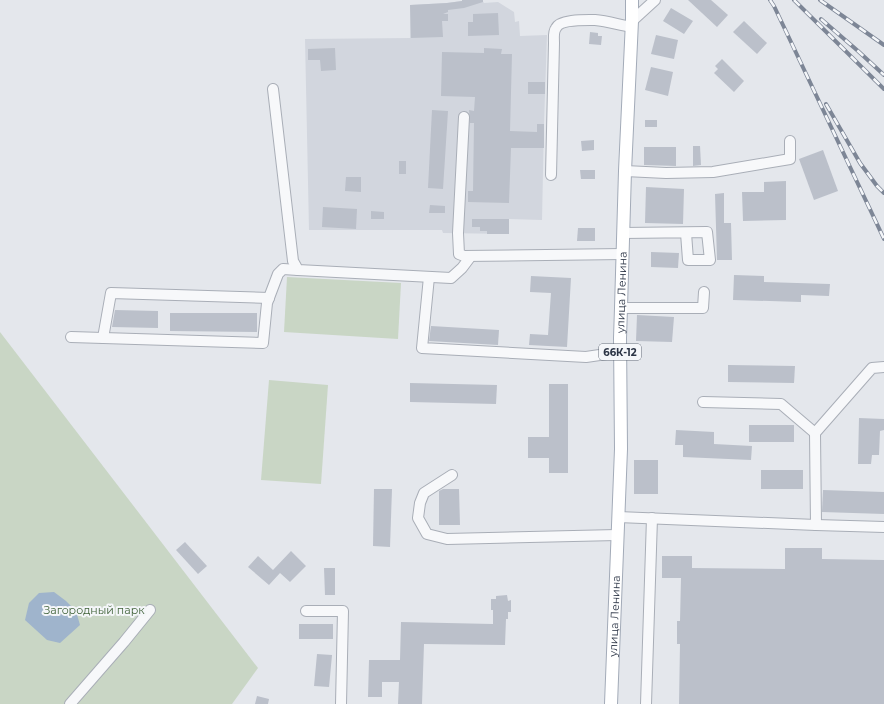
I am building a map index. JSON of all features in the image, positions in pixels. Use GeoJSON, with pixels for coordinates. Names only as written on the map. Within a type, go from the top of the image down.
{"type":"FeatureCollection","features":[{"type":"Feature","properties":{"kind":"main road","name":"улица Ленина"},"geometry":{"type":"LineString","coordinates":[[611,704],[621,448],[620,338],[632,0]]}},
{"type":"Feature","properties":{"kind":"lane"},"geometry":{"type":"LineString","coordinates":[[551,175],[554,32],[556,28],[559,24],[565,22],[595,20],[632,24],[655,0]]}},
{"type":"Feature","properties":{"kind":"lane"},"geometry":{"type":"LineString","coordinates":[[273,89],[293,261],[298,270]]}},
{"type":"Feature","properties":{"kind":"lane"},"geometry":{"type":"LineString","coordinates":[[464,117],[458,234],[459,254],[464,256],[623,254]]}},
{"type":"Feature","properties":{"kind":"lane"},"geometry":{"type":"LineString","coordinates":[[625,171],[666,173],[713,172],[790,159],[790,141]]}},
{"type":"Feature","properties":{"kind":"lane"},"geometry":{"type":"LineString","coordinates":[[623,233],[686,232]]}},
{"type":"Feature","properties":{"kind":"lane"},"geometry":{"type":"LineString","coordinates":[[72,337],[263,343],[267,303],[278,274],[284,269],[451,278],[462,268],[471,256]]}},
{"type":"Feature","properties":{"kind":"lane"},"geometry":{"type":"LineString","coordinates":[[429,277],[422,348],[586,357],[620,352]]}},
{"type":"Feature","properties":{"kind":"lane"},"geometry":{"type":"LineString","coordinates":[[622,308],[703,308],[704,292]]}},
{"type":"Feature","properties":{"kind":"lane"},"geometry":{"type":"LineString","coordinates":[[103,338],[111,293],[269,298]]}},
{"type":"Feature","properties":{"kind":"lane"},"geometry":{"type":"LineString","coordinates":[[816,525],[815,433],[872,368],[884,367]]}},
{"type":"Feature","properties":{"kind":"lane"},"geometry":{"type":"LineString","coordinates":[[703,402],[781,404],[815,433]]}},
{"type":"Feature","properties":{"kind":"lane"},"geometry":{"type":"LineString","coordinates":[[452,475],[424,493],[420,503],[418,518],[428,534],[447,539],[617,535]]}},
{"type":"Feature","properties":{"kind":"lane"},"geometry":{"type":"LineString","coordinates":[[618,516],[884,527]]}},
{"type":"Feature","properties":{"kind":"lane"},"geometry":{"type":"LineString","coordinates":[[646,704],[652,518]]}},
{"type":"Feature","properties":{"kind":"lane"},"geometry":{"type":"LineString","coordinates":[[70,704],[150,610]]}},
{"type":"Feature","properties":{"kind":"lane"},"geometry":{"type":"LineString","coordinates":[[306,611],[342,611],[341,704]]}},
{"type":"Feature","properties":{"kind":"shaded area"},"geometry":{"type":"Polygon","coordinates":[[[462,0],[482,0],[484,3],[498,2],[514,12],[515,22],[519,21],[520,36],[547,35],[542,220],[509,219],[509,234],[443,233],[442,230],[309,230],[305,39],[410,38],[410,5],[447,3],[462,0]]]}},
{"type":"Feature","properties":{"kind":"green space"},"geometry":{"type":"Polygon","coordinates":[[[287,277],[401,283],[398,339],[284,332],[287,277]]]}},
{"type":"Feature","properties":{"kind":"green space","name":"Загородный парк"},"geometry":{"type":"Polygon","coordinates":[[[0,332],[258,668],[232,704],[0,704],[0,332]]]}},
{"type":"Feature","properties":{"kind":"green space"},"geometry":{"type":"Polygon","coordinates":[[[269,380],[328,385],[321,484],[261,480],[269,380]]]}},
{"type":"Feature","properties":{"kind":"water"},"geometry":{"type":"Polygon","coordinates":[[[54,592],[76,611],[80,625],[60,643],[47,640],[25,620],[29,603],[39,593],[54,592]]]}},
{"type":"Feature","properties":{"kind":"building"},"geometry":{"type":"Polygon","coordinates":[[[462,0],[483,0],[483,2],[464,8],[448,10],[448,12],[443,14],[448,14],[448,21],[442,21],[443,37],[411,38],[410,5],[447,3],[462,0]]]}},
{"type":"Feature","properties":{"kind":"building"},"geometry":{"type":"Polygon","coordinates":[[[688,0],[711,0],[728,15],[717,27],[688,0]]]}},
{"type":"Feature","properties":{"kind":"building"},"geometry":{"type":"Polygon","coordinates":[[[671,8],[693,21],[684,34],[663,21],[671,8]]]}},
{"type":"Feature","properties":{"kind":"building"},"geometry":{"type":"Polygon","coordinates":[[[498,13],[499,35],[468,36],[468,22],[473,22],[473,14],[498,13]]]}},
{"type":"Feature","properties":{"kind":"building"},"geometry":{"type":"Polygon","coordinates":[[[744,21],[767,43],[757,54],[733,32],[744,21]]]}},
{"type":"Feature","properties":{"kind":"building"},"geometry":{"type":"Polygon","coordinates":[[[590,32],[598,33],[598,36],[602,36],[601,45],[589,44],[590,32]]]}},
{"type":"Feature","properties":{"kind":"building"},"geometry":{"type":"Polygon","coordinates":[[[656,35],[678,40],[674,59],[651,54],[656,35]]]}},
{"type":"Feature","properties":{"kind":"building"},"geometry":{"type":"Polygon","coordinates":[[[335,48],[336,70],[321,71],[320,60],[308,60],[308,49],[335,48]]]}},
{"type":"Feature","properties":{"kind":"building"},"geometry":{"type":"Polygon","coordinates":[[[484,48],[502,49],[501,54],[512,54],[510,131],[537,132],[537,124],[544,124],[544,148],[511,148],[509,203],[468,202],[468,191],[473,191],[474,123],[470,123],[469,110],[474,111],[475,97],[441,96],[442,52],[484,53],[484,48]]]}},
{"type":"Feature","properties":{"kind":"building"},"geometry":{"type":"Polygon","coordinates":[[[722,59],[744,81],[734,92],[714,73],[718,69],[715,66],[722,59]]]}},
{"type":"Feature","properties":{"kind":"building"},"geometry":{"type":"Polygon","coordinates":[[[651,67],[673,72],[668,96],[645,90],[651,67]]]}},
{"type":"Feature","properties":{"kind":"building"},"geometry":{"type":"Polygon","coordinates":[[[528,82],[545,82],[545,94],[528,94],[528,82]]]}},
{"type":"Feature","properties":{"kind":"building"},"geometry":{"type":"Polygon","coordinates":[[[432,110],[448,111],[443,189],[428,188],[432,110]]]}},
{"type":"Feature","properties":{"kind":"building"},"geometry":{"type":"Polygon","coordinates":[[[645,120],[657,120],[657,127],[645,127],[645,120]]]}},
{"type":"Feature","properties":{"kind":"building"},"geometry":{"type":"Polygon","coordinates":[[[594,140],[594,150],[582,151],[581,141],[594,140]]]}},
{"type":"Feature","properties":{"kind":"building"},"geometry":{"type":"Polygon","coordinates":[[[693,146],[700,146],[701,165],[693,166],[693,146]]]}},
{"type":"Feature","properties":{"kind":"building"},"geometry":{"type":"Polygon","coordinates":[[[644,147],[676,147],[676,166],[644,165],[644,147]]]}},
{"type":"Feature","properties":{"kind":"building"},"geometry":{"type":"Polygon","coordinates":[[[823,150],[838,191],[814,200],[799,159],[823,150]]]}},
{"type":"Feature","properties":{"kind":"building"},"geometry":{"type":"Polygon","coordinates":[[[399,161],[406,161],[406,174],[399,174],[399,161]]]}},
{"type":"Feature","properties":{"kind":"building"},"geometry":{"type":"Polygon","coordinates":[[[580,170],[595,170],[595,179],[581,179],[580,170]]]}},
{"type":"Feature","properties":{"kind":"building"},"geometry":{"type":"Polygon","coordinates":[[[346,177],[361,177],[361,192],[345,191],[346,177]]]}},
{"type":"Feature","properties":{"kind":"building"},"geometry":{"type":"Polygon","coordinates":[[[786,181],[786,220],[743,221],[742,192],[764,192],[764,182],[786,181]]]}},
{"type":"Feature","properties":{"kind":"building"},"geometry":{"type":"Polygon","coordinates":[[[646,187],[684,189],[683,224],[645,223],[646,187]]]}},
{"type":"Feature","properties":{"kind":"building"},"geometry":{"type":"Polygon","coordinates":[[[724,193],[724,223],[731,223],[732,260],[717,260],[715,194],[724,193]]]}},
{"type":"Feature","properties":{"kind":"building"},"geometry":{"type":"Polygon","coordinates":[[[430,205],[445,206],[445,213],[429,213],[430,205]]]}},
{"type":"Feature","properties":{"kind":"building"},"geometry":{"type":"Polygon","coordinates":[[[323,207],[357,209],[356,229],[322,227],[323,207]]]}},
{"type":"Feature","properties":{"kind":"building"},"geometry":{"type":"Polygon","coordinates":[[[371,211],[384,212],[384,219],[371,219],[371,211]]]}},
{"type":"Feature","properties":{"kind":"building"},"geometry":{"type":"Polygon","coordinates":[[[472,219],[509,219],[509,234],[487,234],[487,231],[480,231],[480,227],[472,227],[472,219]]]}},
{"type":"Feature","properties":{"kind":"building"},"geometry":{"type":"Polygon","coordinates":[[[578,228],[595,228],[595,241],[577,241],[578,228]]]}},
{"type":"Feature","properties":{"kind":"building"},"geometry":{"type":"Polygon","coordinates":[[[651,252],[679,253],[678,268],[651,267],[651,252]]]}},
{"type":"Feature","properties":{"kind":"building"},"geometry":{"type":"Polygon","coordinates":[[[734,275],[764,276],[764,282],[830,284],[829,296],[801,295],[801,302],[733,300],[734,275]]]}},
{"type":"Feature","properties":{"kind":"building"},"geometry":{"type":"Polygon","coordinates":[[[531,276],[571,278],[567,347],[529,345],[530,334],[548,335],[551,293],[530,292],[531,276]]]}},
{"type":"Feature","properties":{"kind":"building"},"geometry":{"type":"Polygon","coordinates":[[[115,310],[158,311],[158,328],[112,327],[115,310]]]}},
{"type":"Feature","properties":{"kind":"building"},"geometry":{"type":"Polygon","coordinates":[[[170,313],[257,313],[257,332],[170,331],[170,313]]]}},
{"type":"Feature","properties":{"kind":"building"},"geometry":{"type":"Polygon","coordinates":[[[637,315],[674,317],[672,342],[636,341],[637,315]]]}},
{"type":"Feature","properties":{"kind":"building"},"geometry":{"type":"Polygon","coordinates":[[[431,326],[499,330],[498,345],[429,341],[431,326]]]}},
{"type":"Feature","properties":{"kind":"building"},"geometry":{"type":"Polygon","coordinates":[[[728,365],[795,366],[794,383],[728,382],[728,365]]]}},
{"type":"Feature","properties":{"kind":"building"},"geometry":{"type":"Polygon","coordinates":[[[410,383],[497,385],[496,404],[410,402],[410,383]]]}},
{"type":"Feature","properties":{"kind":"building"},"geometry":{"type":"Polygon","coordinates":[[[549,384],[568,384],[568,473],[549,473],[549,458],[528,458],[528,437],[549,437],[549,384]]]}},
{"type":"Feature","properties":{"kind":"building"},"geometry":{"type":"Polygon","coordinates":[[[859,418],[884,419],[884,430],[880,431],[879,455],[872,455],[871,464],[858,464],[859,418]]]}},
{"type":"Feature","properties":{"kind":"building"},"geometry":{"type":"Polygon","coordinates":[[[749,425],[794,425],[794,442],[749,442],[749,425]]]}},
{"type":"Feature","properties":{"kind":"building"},"geometry":{"type":"Polygon","coordinates":[[[676,430],[714,432],[714,444],[752,446],[751,460],[683,457],[683,445],[675,445],[676,430]]]}},
{"type":"Feature","properties":{"kind":"building"},"geometry":{"type":"Polygon","coordinates":[[[634,460],[658,460],[658,494],[634,494],[634,460]]]}},
{"type":"Feature","properties":{"kind":"building"},"geometry":{"type":"Polygon","coordinates":[[[761,470],[803,470],[803,489],[761,489],[761,470]]]}},
{"type":"Feature","properties":{"kind":"building"},"geometry":{"type":"Polygon","coordinates":[[[374,489],[392,489],[390,547],[373,546],[374,489]]]}},
{"type":"Feature","properties":{"kind":"building"},"geometry":{"type":"Polygon","coordinates":[[[443,489],[459,489],[460,525],[439,525],[439,491],[443,489]]]}},
{"type":"Feature","properties":{"kind":"building"},"geometry":{"type":"Polygon","coordinates":[[[823,490],[884,492],[884,514],[822,512],[823,490]]]}},
{"type":"Feature","properties":{"kind":"building"},"geometry":{"type":"Polygon","coordinates":[[[185,542],[207,566],[198,574],[176,550],[185,542]]]}},
{"type":"Feature","properties":{"kind":"building"},"geometry":{"type":"Polygon","coordinates":[[[785,548],[822,548],[822,559],[884,560],[884,704],[679,704],[680,644],[677,644],[677,621],[680,621],[681,578],[662,578],[662,556],[692,556],[692,568],[785,569],[785,548]]]}},
{"type":"Feature","properties":{"kind":"building"},"geometry":{"type":"Polygon","coordinates":[[[291,551],[306,566],[290,582],[280,573],[269,585],[248,567],[258,556],[273,570],[291,551]]]}},
{"type":"Feature","properties":{"kind":"building"},"geometry":{"type":"Polygon","coordinates":[[[324,568],[335,568],[335,595],[325,595],[324,568]]]}},
{"type":"Feature","properties":{"kind":"building"},"geometry":{"type":"Polygon","coordinates":[[[507,595],[508,601],[511,600],[511,612],[508,612],[508,619],[506,619],[505,645],[424,644],[422,704],[398,704],[399,682],[382,682],[382,697],[368,697],[369,660],[400,660],[401,622],[493,624],[491,599],[496,599],[496,596],[507,595]]]}},
{"type":"Feature","properties":{"kind":"building"},"geometry":{"type":"Polygon","coordinates":[[[299,624],[333,624],[333,639],[299,639],[299,624]]]}},
{"type":"Feature","properties":{"kind":"building"},"geometry":{"type":"Polygon","coordinates":[[[317,654],[332,655],[329,687],[314,686],[317,654]]]}},
{"type":"Feature","properties":{"kind":"building"},"geometry":{"type":"Polygon","coordinates":[[[257,696],[269,699],[268,704],[255,704],[257,696]]]}},
{"type":"Feature","properties":{"kind":"railway"},"geometry":{"type":"LineString","coordinates":[[770,0],[884,239]]}},
{"type":"Feature","properties":{"kind":"railway"},"geometry":{"type":"LineString","coordinates":[[794,0],[884,89]]}},
{"type":"Feature","properties":{"kind":"railway"},"geometry":{"type":"LineString","coordinates":[[820,0],[884,45]]}},
{"type":"Feature","properties":{"kind":"railway"},"geometry":{"type":"LineString","coordinates":[[821,19],[884,75]]}},
{"type":"Feature","properties":{"kind":"railway"},"geometry":{"type":"LineString","coordinates":[[826,104],[860,163],[884,193]]}}]}
